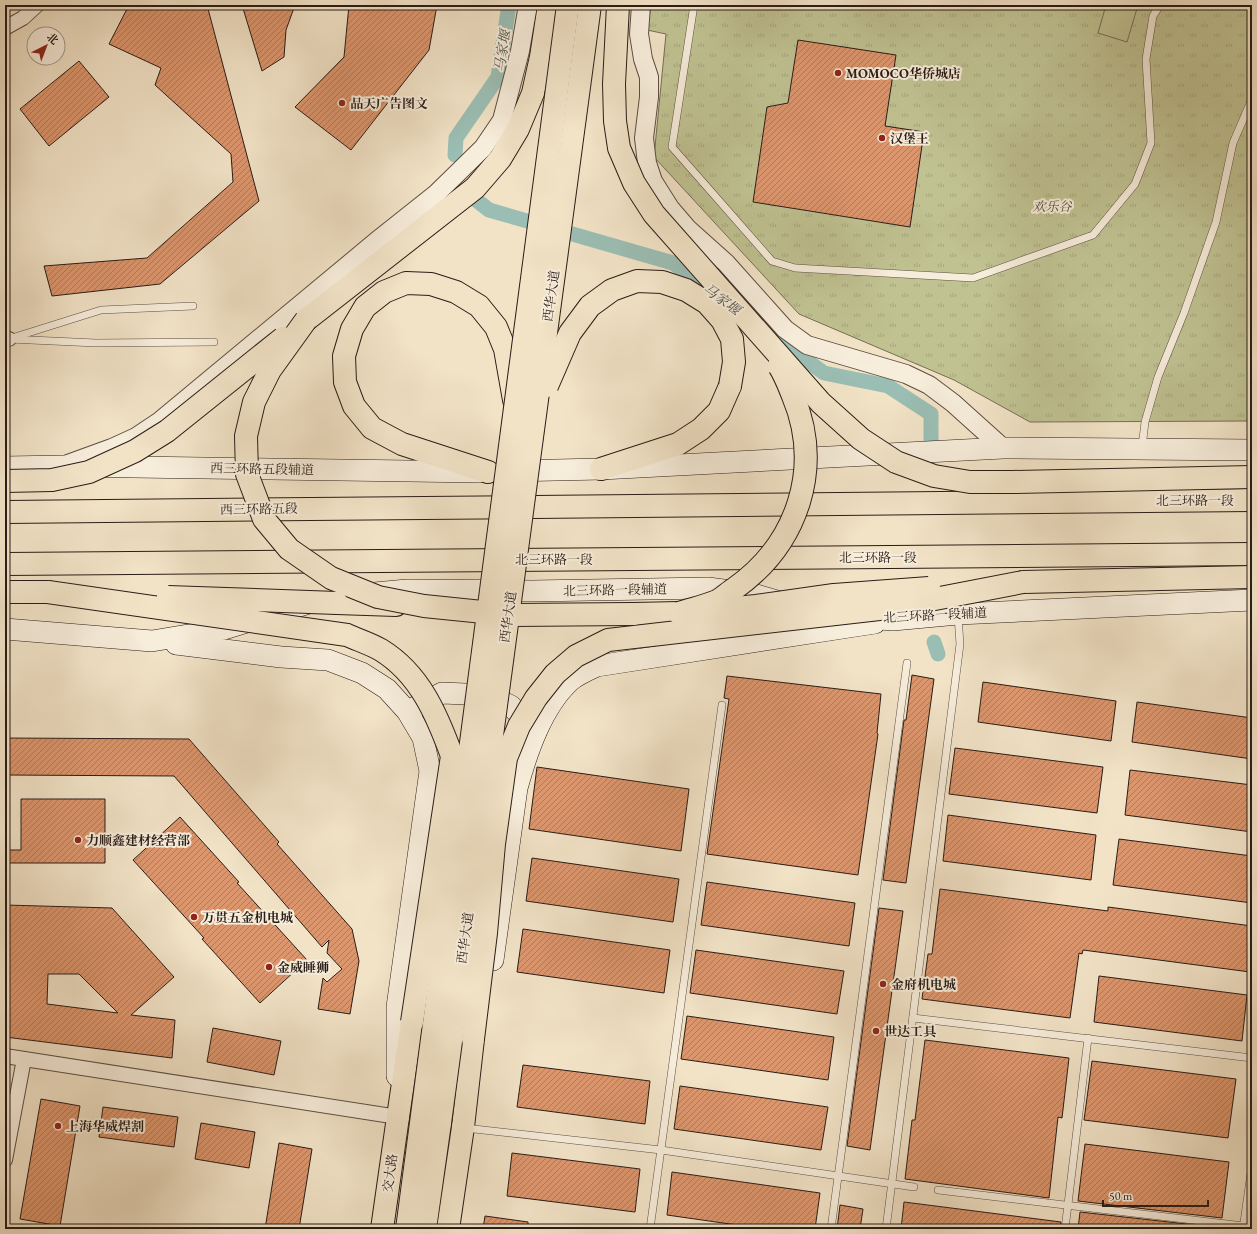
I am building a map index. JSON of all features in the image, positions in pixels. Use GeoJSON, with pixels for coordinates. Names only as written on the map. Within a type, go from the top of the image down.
{"type":"FeatureCollection","features":[{"type":"Feature","properties":{"kind":"main road"},"geometry":{"type":"LineString","coordinates":[[5,481],[52,480],[89,472],[135,452],[167,431],[475,188],[500,159],[518,129],[532,94],[541,57],[549,5]]}},
{"type":"Feature","properties":{"kind":"main road","name":"西华大道"},"geometry":{"type":"LineString","coordinates":[[526,409],[568,5]]}},
{"type":"Feature","properties":{"kind":"main road","name":"西华大道"},"geometry":{"type":"LineString","coordinates":[[425,1229],[431,1123],[526,409],[590,5]]}},
{"type":"Feature","properties":{"kind":"main road"},"geometry":{"type":"LineString","coordinates":[[618,5],[614,84],[614,121],[619,148],[634,183],[654,214],[821,403],[861,439],[896,462],[934,476],[970,482],[1252,477]]}},
{"type":"Feature","properties":{"kind":"main road"},"geometry":{"type":"LineString","coordinates":[[526,409],[570,333],[590,306],[612,290],[637,281],[662,282],[686,290],[707,303],[722,320],[732,339],[734,362],[730,386],[719,411],[701,429],[678,444],[601,469]]}},
{"type":"Feature","properties":{"kind":"main road"},"geometry":{"type":"LineString","coordinates":[[488,472],[402,444],[372,428],[354,406],[345,382],[344,356],[352,329],[365,307],[384,292],[406,283],[431,284],[456,292],[479,306],[496,327],[526,409]]}},
{"type":"Feature","properties":{"kind":"main road"},"geometry":{"type":"LineString","coordinates":[[679,613],[717,601],[746,581],[781,542],[793,519],[802,491],[806,464],[804,428],[796,403],[783,373],[743,314]]}},
{"type":"Feature","properties":{"kind":"main road"},"geometry":{"type":"LineString","coordinates":[[306,320],[270,370],[254,402],[246,436],[247,474],[264,519],[289,549],[331,578],[378,598],[424,606]]}},
{"type":"Feature","properties":{"kind":"main road"},"geometry":{"type":"LineString","coordinates":[[601,469],[1003,448],[1252,450]]}},
{"type":"Feature","properties":{"kind":"main road","name":"西三环路五段辅道"},"geometry":{"type":"LineString","coordinates":[[5,467],[63,466],[488,472],[601,469]]}},
{"type":"Feature","properties":{"kind":"main road","name":"北三环路一段"},"geometry":{"type":"LineString","coordinates":[[513,506],[1252,500]]}},
{"type":"Feature","properties":{"kind":"main road","name":"西三环路五段"},"geometry":{"type":"LineString","coordinates":[[5,512],[513,506]]}},
{"type":"Feature","properties":{"kind":"main road","name":"北三环路一段"},"geometry":{"type":"LineString","coordinates":[[5,564],[1252,554]]}},
{"type":"Feature","properties":{"kind":"main road"},"geometry":{"type":"LineString","coordinates":[[5,592],[48,592],[424,606],[512,615],[679,613],[756,606],[834,595],[1023,582],[1252,577]]}},
{"type":"Feature","properties":{"kind":"main road"},"geometry":{"type":"LineString","coordinates":[[471,823],[506,758],[519,726],[536,698],[555,674],[576,656],[608,640],[888,608],[1023,582]]}},
{"type":"Feature","properties":{"kind":"main road","name":"北三环路一段辅道"},"geometry":{"type":"LineString","coordinates":[[152,641],[224,629],[322,599],[407,590],[502,591],[708,588],[753,594],[796,606],[837,615],[893,620],[958,614],[1252,600]]}},
{"type":"Feature","properties":{"kind":"main road"},"geometry":{"type":"LineString","coordinates":[[48,592],[347,635],[381,650],[401,666],[422,689],[441,727],[452,756],[471,823]]}},
{"type":"Feature","properties":{"kind":"main road"},"geometry":{"type":"LineString","coordinates":[[463,1127],[485,1022],[517,788],[524,760],[536,732],[552,702],[570,680],[597,666],[893,620]]}},
{"type":"Feature","properties":{"kind":"main road"},"geometry":{"type":"LineString","coordinates":[[5,629],[152,641],[281,657],[328,660],[362,674],[386,689],[407,711],[423,738],[430,771],[397,1007],[398,1117]]}},
{"type":"Feature","properties":{"kind":"main road"},"geometry":{"type":"LineString","coordinates":[[407,711],[442,693],[489,695],[511,706],[536,732]]}},
{"type":"Feature","properties":{"kind":"main road","name":"交大路"},"geometry":{"type":"LineString","coordinates":[[382,1229],[452,756]]}},
{"type":"Feature","properties":{"kind":"main road"},"geometry":{"type":"LineString","coordinates":[[448,1229],[463,1127],[486,933],[494,844],[506,758]]}},
{"type":"Feature","properties":{"kind":"main road"},"geometry":{"type":"LineString","coordinates":[[464,870],[486,933]]}},
{"type":"Feature","properties":{"kind":"main road"},"geometry":{"type":"LineString","coordinates":[[426,927],[464,870]]}},
{"type":"Feature","properties":{"kind":"main road","name":"西华大道"},"geometry":{"type":"LineString","coordinates":[[407,1229],[431,1123]]}},
{"type":"Feature","properties":{"kind":"street"},"geometry":{"type":"LineString","coordinates":[[5,28],[23,18],[37,5]]}},
{"type":"Feature","properties":{"kind":"street"},"geometry":{"type":"LineString","coordinates":[[63,466],[112,448],[136,437],[160,421],[378,240],[437,193],[474,158],[483,148],[502,120],[520,51],[528,5]]}},
{"type":"Feature","properties":{"kind":"street"},"geometry":{"type":"LineString","coordinates":[[641,5],[639,34],[642,60],[649,77],[649,98],[644,138],[647,163],[653,181],[670,208],[688,229],[726,263],[785,329],[807,345],[906,374],[929,386],[953,403],[1003,448]]}},
{"type":"Feature","properties":{"kind":"street"},"geometry":{"type":"LineString","coordinates":[[5,1056],[398,1117]]}},
{"type":"Feature","properties":{"kind":"street"},"geometry":{"type":"LineString","coordinates":[[5,1160],[24,1059]]}},
{"type":"Feature","properties":{"kind":"lane"},"geometry":{"type":"LineString","coordinates":[[694,5],[672,147],[772,261],[795,268],[973,278],[1093,235],[1135,184],[1151,143],[1146,59],[1153,16],[1160,5]]}},
{"type":"Feature","properties":{"kind":"lane"},"geometry":{"type":"LineString","coordinates":[[1141,449],[1145,422],[1158,377],[1184,313],[1216,222],[1233,143],[1252,99]]}},
{"type":"Feature","properties":{"kind":"lane"},"geometry":{"type":"LineString","coordinates":[[7,338],[100,310],[193,306]]}},
{"type":"Feature","properties":{"kind":"lane"},"geometry":{"type":"LineString","coordinates":[[7,338],[96,344],[214,342]]}},
{"type":"Feature","properties":{"kind":"lane"},"geometry":{"type":"LineString","coordinates":[[886,1229],[960,644],[958,614]]}},
{"type":"Feature","properties":{"kind":"lane"},"geometry":{"type":"LineString","coordinates":[[831,1229],[907,663]]}},
{"type":"Feature","properties":{"kind":"lane"},"geometry":{"type":"LineString","coordinates":[[650,1229],[722,705]]}},
{"type":"Feature","properties":{"kind":"lane"},"geometry":{"type":"LineString","coordinates":[[913,1018],[1252,1058]]}},
{"type":"Feature","properties":{"kind":"lane"},"geometry":{"type":"LineString","coordinates":[[1065,1229],[1088,1038]]}},
{"type":"Feature","properties":{"kind":"lane"},"geometry":{"type":"LineString","coordinates":[[463,1127],[661,1150],[914,1187]]}},
{"type":"Feature","properties":{"kind":"lane"},"geometry":{"type":"LineString","coordinates":[[938,1190],[1244,1227],[1252,1166]]}},
{"type":"Feature","properties":{"kind":"green space","name":"欢乐谷"},"geometry":{"type":"Polygon","coordinates":[[[651,5],[1252,5],[1252,421],[1030,422],[954,380],[799,314],[654,157],[666,34],[647,30],[651,5]]]}},
{"type":"Feature","properties":{"kind":"green space"},"geometry":{"type":"Polygon","coordinates":[[[1106,5],[1138,5],[1127,42],[1098,33],[1106,5]]]}},
{"type":"Feature","properties":{"kind":"building"},"geometry":{"type":"Polygon","coordinates":[[[129,5],[207,5],[259,201],[160,284],[52,296],[44,266],[147,258],[233,182],[231,154],[155,85],[161,68],[109,44],[129,5]]]}},
{"type":"Feature","properties":{"kind":"building"},"geometry":{"type":"Polygon","coordinates":[[[242,5],[295,5],[286,30],[284,57],[262,71],[242,5]]]}},
{"type":"Feature","properties":{"kind":"building"},"geometry":{"type":"Polygon","coordinates":[[[349,5],[437,5],[429,50],[351,150],[295,107],[344,57],[349,5]]]}},
{"type":"Feature","properties":{"kind":"building"},"geometry":{"type":"Polygon","coordinates":[[[798,40],[896,55],[885,126],[924,132],[910,227],[753,202],[767,107],[788,103],[798,40]]]}},
{"type":"Feature","properties":{"kind":"building"},"geometry":{"type":"Polygon","coordinates":[[[79,61],[109,97],[49,146],[20,109],[79,61]]]}},
{"type":"Feature","properties":{"kind":"building"},"geometry":{"type":"Polygon","coordinates":[[[912,675],[934,679],[906,883],[883,880],[904,720],[906,720],[912,675]]]}},
{"type":"Feature","properties":{"kind":"building"},"geometry":{"type":"Polygon","coordinates":[[[727,676],[881,694],[878,734],[858,875],[707,854],[729,699],[724,698],[727,676]]]}},
{"type":"Feature","properties":{"kind":"building"},"geometry":{"type":"Polygon","coordinates":[[[983,682],[1116,701],[1111,741],[978,722],[983,682]]]}},
{"type":"Feature","properties":{"kind":"building"},"geometry":{"type":"Polygon","coordinates":[[[1137,702],[1252,718],[1252,759],[1132,742],[1137,702]]]}},
{"type":"Feature","properties":{"kind":"building"},"geometry":{"type":"Polygon","coordinates":[[[5,738],[189,739],[279,842],[277,844],[352,929],[359,961],[350,1014],[318,1009],[323,978],[327,982],[342,969],[327,953],[329,940],[322,947],[174,776],[5,775],[5,738]]]}},
{"type":"Feature","properties":{"kind":"building"},"geometry":{"type":"Polygon","coordinates":[[[955,748],[1103,767],[1097,813],[949,794],[955,748]]]}},
{"type":"Feature","properties":{"kind":"building"},"geometry":{"type":"Polygon","coordinates":[[[537,767],[689,789],[681,851],[529,829],[537,767]]]}},
{"type":"Feature","properties":{"kind":"building"},"geometry":{"type":"Polygon","coordinates":[[[1130,770],[1252,785],[1252,832],[1125,815],[1130,770]]]}},
{"type":"Feature","properties":{"kind":"building"},"geometry":{"type":"Polygon","coordinates":[[[21,799],[105,799],[105,863],[5,863],[5,850],[21,850],[21,799]]]}},
{"type":"Feature","properties":{"kind":"building"},"geometry":{"type":"Polygon","coordinates":[[[948,815],[1096,835],[1091,880],[943,861],[948,815]]]}},
{"type":"Feature","properties":{"kind":"building"},"geometry":{"type":"Polygon","coordinates":[[[180,817],[239,882],[237,883],[307,960],[260,1003],[202,939],[204,938],[133,860],[180,817]]]}},
{"type":"Feature","properties":{"kind":"building"},"geometry":{"type":"Polygon","coordinates":[[[1119,839],[1252,856],[1252,903],[1113,885],[1119,839]]]}},
{"type":"Feature","properties":{"kind":"building"},"geometry":{"type":"Polygon","coordinates":[[[532,858],[679,879],[673,922],[526,901],[532,858]]]}},
{"type":"Feature","properties":{"kind":"building"},"geometry":{"type":"Polygon","coordinates":[[[707,882],[855,903],[849,946],[701,925],[707,882]]]}},
{"type":"Feature","properties":{"kind":"building"},"geometry":{"type":"Polygon","coordinates":[[[940,889],[1108,911],[1108,907],[1252,926],[1252,958],[1250,972],[1083,950],[1082,954],[1079,953],[1070,1018],[922,999],[928,954],[932,954],[940,889]]]}},
{"type":"Feature","properties":{"kind":"building"},"geometry":{"type":"Polygon","coordinates":[[[5,905],[112,908],[174,977],[131,1015],[175,1020],[172,1058],[5,1037],[5,905]],[[48,974],[47,1004],[118,1013],[79,974],[48,974]]]}},
{"type":"Feature","properties":{"kind":"building"},"geometry":{"type":"Polygon","coordinates":[[[879,908],[903,911],[870,1150],[847,1146],[879,908]]]}},
{"type":"Feature","properties":{"kind":"building"},"geometry":{"type":"Polygon","coordinates":[[[523,929],[670,950],[664,993],[517,972],[523,929]]]}},
{"type":"Feature","properties":{"kind":"building"},"geometry":{"type":"Polygon","coordinates":[[[696,950],[844,971],[837,1014],[690,993],[696,950]]]}},
{"type":"Feature","properties":{"kind":"building"},"geometry":{"type":"Polygon","coordinates":[[[1099,976],[1247,995],[1242,1041],[1094,1022],[1099,976]]]}},
{"type":"Feature","properties":{"kind":"building"},"geometry":{"type":"Polygon","coordinates":[[[687,1016],[834,1037],[828,1080],[681,1059],[687,1016]]]}},
{"type":"Feature","properties":{"kind":"building"},"geometry":{"type":"Polygon","coordinates":[[[213,1028],[281,1041],[274,1075],[207,1062],[213,1028]]]}},
{"type":"Feature","properties":{"kind":"building"},"geometry":{"type":"Polygon","coordinates":[[[925,1040],[1069,1058],[1062,1118],[1058,1117],[1049,1198],[905,1179],[912,1120],[915,1120],[925,1040]]]}},
{"type":"Feature","properties":{"kind":"building"},"geometry":{"type":"Polygon","coordinates":[[[1092,1061],[1236,1079],[1228,1138],[1084,1120],[1092,1061]]]}},
{"type":"Feature","properties":{"kind":"building"},"geometry":{"type":"Polygon","coordinates":[[[523,1065],[650,1081],[645,1124],[517,1107],[523,1065]]]}},
{"type":"Feature","properties":{"kind":"building"},"geometry":{"type":"Polygon","coordinates":[[[680,1086],[828,1107],[821,1150],[674,1129],[680,1086]]]}},
{"type":"Feature","properties":{"kind":"building"},"geometry":{"type":"Polygon","coordinates":[[[41,1099],[80,1106],[60,1226],[20,1219],[41,1099]]]}},
{"type":"Feature","properties":{"kind":"building"},"geometry":{"type":"Polygon","coordinates":[[[103,1107],[178,1117],[174,1147],[99,1137],[103,1107]]]}},
{"type":"Feature","properties":{"kind":"building"},"geometry":{"type":"Polygon","coordinates":[[[201,1123],[255,1132],[249,1168],[195,1159],[201,1123]]]}},
{"type":"Feature","properties":{"kind":"building"},"geometry":{"type":"Polygon","coordinates":[[[279,1143],[312,1149],[299,1229],[265,1229],[279,1143]]]}},
{"type":"Feature","properties":{"kind":"building"},"geometry":{"type":"Polygon","coordinates":[[[1085,1144],[1229,1162],[1222,1218],[1078,1201],[1085,1144]]]}},
{"type":"Feature","properties":{"kind":"building"},"geometry":{"type":"Polygon","coordinates":[[[512,1153],[640,1169],[635,1212],[507,1196],[512,1153]]]}},
{"type":"Feature","properties":{"kind":"building"},"geometry":{"type":"Polygon","coordinates":[[[672,1172],[820,1193],[815,1229],[765,1229],[667,1215],[672,1172]]]}},
{"type":"Feature","properties":{"kind":"building"},"geometry":{"type":"Polygon","coordinates":[[[904,1202],[1061,1222],[1060,1229],[901,1229],[904,1202]]]}},
{"type":"Feature","properties":{"kind":"building"},"geometry":{"type":"Polygon","coordinates":[[[840,1205],[863,1209],[860,1229],[837,1229],[840,1205]]]}},
{"type":"Feature","properties":{"kind":"building"},"geometry":{"type":"Polygon","coordinates":[[[1080,1212],[1204,1226],[1204,1229],[1078,1229],[1080,1212]]]}},
{"type":"Feature","properties":{"kind":"building"},"geometry":{"type":"Polygon","coordinates":[[[485,1216],[528,1222],[528,1229],[483,1229],[485,1216]]]}},
{"type":"Feature","properties":{"kind":"waterway","name":"马家堰"},"geometry":{"type":"LineString","coordinates":[[455,155],[456,138],[498,77],[509,5]]}},
{"type":"Feature","properties":{"kind":"waterway","name":"马家堰"},"geometry":{"type":"LineString","coordinates":[[475,199],[489,210],[673,263],[716,295]]}},
{"type":"Feature","properties":{"kind":"waterway","name":"马家堰"},"geometry":{"type":"LineString","coordinates":[[766,331],[824,373],[888,386],[931,414],[931,441]]}},
{"type":"Feature","properties":{"kind":"waterway","name":"马家堰"},"geometry":{"type":"LineString","coordinates":[[934,642],[938,654]]}},
{"type":"Feature","properties":{"kind":"place","name":"MOMOCO华侨城店"},"geometry":{"type":"Point","coordinates":[838,73]}},
{"type":"Feature","properties":{"kind":"place","name":"品天广告图文"},"geometry":{"type":"Point","coordinates":[342,103]}},
{"type":"Feature","properties":{"kind":"place","name":"汉堡王"},"geometry":{"type":"Point","coordinates":[882,138]}},
{"type":"Feature","properties":{"kind":"place","name":"力顺鑫建材经营部"},"geometry":{"type":"Point","coordinates":[78,840]}},
{"type":"Feature","properties":{"kind":"place","name":"万贯五金机电城"},"geometry":{"type":"Point","coordinates":[194,917]}},
{"type":"Feature","properties":{"kind":"place","name":"金威睡狮"},"geometry":{"type":"Point","coordinates":[269,967]}},
{"type":"Feature","properties":{"kind":"place","name":"金府机电城"},"geometry":{"type":"Point","coordinates":[883,984]}},
{"type":"Feature","properties":{"kind":"place","name":"世达工具"},"geometry":{"type":"Point","coordinates":[876,1031]}},
{"type":"Feature","properties":{"kind":"place","name":"上海华威焊割"},"geometry":{"type":"Point","coordinates":[58,1126]}}]}
